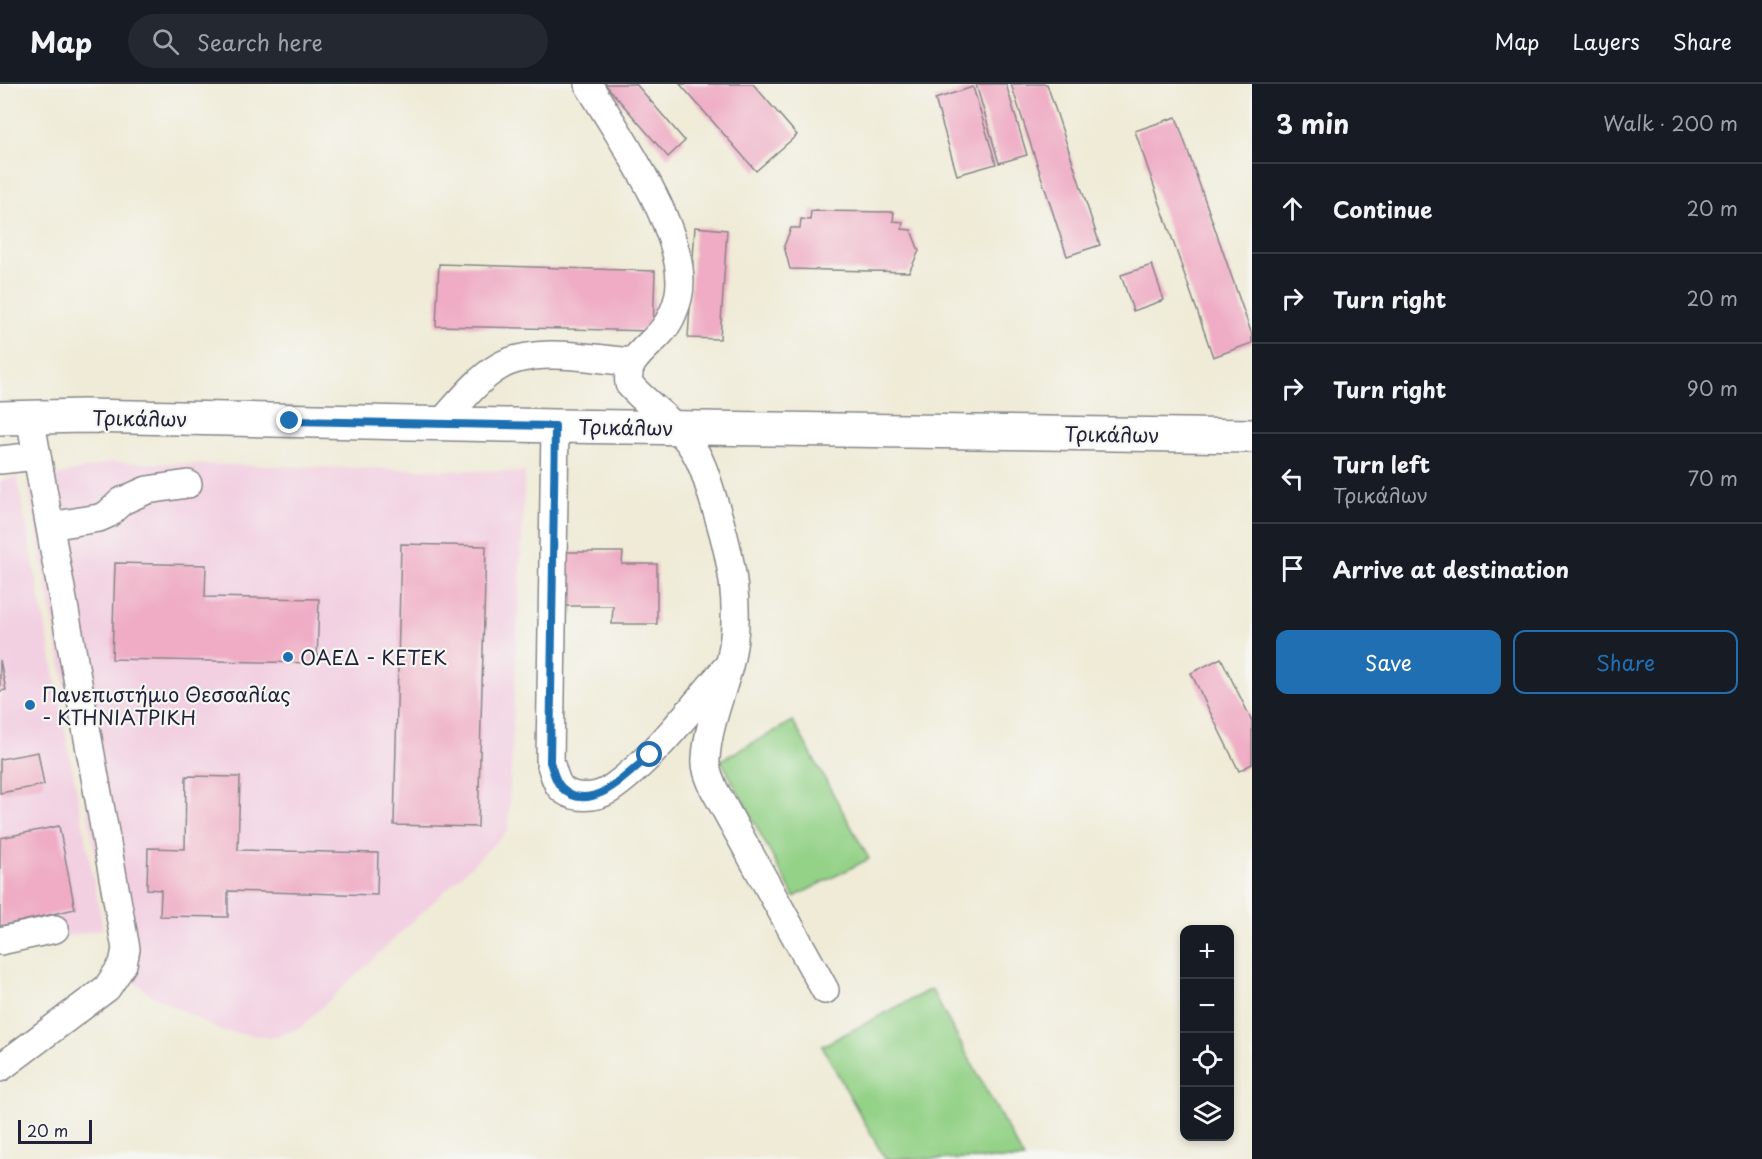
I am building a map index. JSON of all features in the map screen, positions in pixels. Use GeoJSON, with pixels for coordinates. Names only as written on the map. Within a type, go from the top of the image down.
{"type":"FeatureCollection","features":[{"type":"Feature","properties":{"kind":"main road","name":"Τρικάλων"},"geometry":{"type":"LineString","coordinates":[[15,418],[84,416],[555,426],[1252,436]]}},
{"type":"Feature","properties":{"kind":"lane"},"geometry":{"type":"LineString","coordinates":[[588,84],[652,192],[674,246],[680,281],[676,305],[664,330],[632,363],[628,374],[629,384],[676,427],[698,456],[723,530],[734,580],[736,614],[730,663],[708,744],[706,760],[708,774],[714,789],[825,990]]}},
{"type":"Feature","properties":{"kind":"lane"},"geometry":{"type":"LineString","coordinates":[[440,424],[482,380],[500,366],[515,360],[532,356],[558,356],[632,363]]}},
{"type":"Feature","properties":{"kind":"lane"},"geometry":{"type":"LineString","coordinates":[[0,1068],[107,988],[123,964],[126,949],[38,456],[15,418]]}},
{"type":"Feature","properties":{"kind":"lane"},"geometry":{"type":"LineString","coordinates":[[555,426],[550,762],[561,788],[574,795],[590,797],[608,791],[650,755],[730,663]]}},
{"type":"Feature","properties":{"kind":"lane"},"geometry":{"type":"LineString","coordinates":[[0,460],[38,456]]}},
{"type":"Feature","properties":{"kind":"lane"},"geometry":{"type":"LineString","coordinates":[[50,526],[99,518],[108,514],[123,501],[147,490],[188,484]]}},
{"type":"Feature","properties":{"kind":"lane"},"geometry":{"type":"LineString","coordinates":[[0,940],[56,929]]}},
{"type":"Feature","properties":{"kind":"shaded area","name":"ΟΑΕΔ - ΚΕΤΕΚ"},"geometry":{"type":"Polygon","coordinates":[[[111,462],[525,472],[508,831],[300,1028],[270,1038],[219,1030],[150,994],[116,968],[28,483],[111,462]]]}},
{"type":"Feature","properties":{"kind":"shaded area","name":"Πανεπιστήμιο Θεσσαλίας - ΚΤΗΝΙΑΤΡΙΚΗ"},"geometry":{"type":"Polygon","coordinates":[[[17,477],[103,929],[0,949],[0,481],[17,477]]]}},
{"type":"Feature","properties":{"kind":"green space"},"geometry":{"type":"Polygon","coordinates":[[[793,721],[869,859],[794,897],[721,760],[793,721]]]}},
{"type":"Feature","properties":{"kind":"green space"},"geometry":{"type":"Polygon","coordinates":[[[931,989],[1024,1159],[885,1159],[822,1046],[931,989]]]}},
{"type":"Feature","properties":{"kind":"building"},"geometry":{"type":"Polygon","coordinates":[[[605,84],[636,84],[685,141],[668,157],[605,84]]]}},
{"type":"Feature","properties":{"kind":"building"},"geometry":{"type":"Polygon","coordinates":[[[680,84],[753,84],[797,135],[756,171],[680,84]]]}},
{"type":"Feature","properties":{"kind":"building"},"geometry":{"type":"Polygon","coordinates":[[[976,84],[1006,84],[1027,155],[999,163],[976,84]]]}},
{"type":"Feature","properties":{"kind":"building"},"geometry":{"type":"Polygon","coordinates":[[[1011,84],[1047,84],[1100,245],[1067,256],[1011,84]]]}},
{"type":"Feature","properties":{"kind":"building"},"geometry":{"type":"Polygon","coordinates":[[[973,87],[996,164],[957,175],[935,99],[973,87]]]}},
{"type":"Feature","properties":{"kind":"building"},"geometry":{"type":"Polygon","coordinates":[[[1176,117],[1252,335],[1252,343],[1213,357],[1135,131],[1176,117]]]}},
{"type":"Feature","properties":{"kind":"building"},"geometry":{"type":"Polygon","coordinates":[[[811,211],[894,212],[893,221],[903,222],[902,229],[911,230],[919,251],[909,272],[790,269],[784,246],[791,228],[800,228],[801,219],[810,220],[811,211]]]}},
{"type":"Feature","properties":{"kind":"building"},"geometry":{"type":"Polygon","coordinates":[[[695,227],[727,230],[720,339],[688,338],[695,227]]]}},
{"type":"Feature","properties":{"kind":"building"},"geometry":{"type":"Polygon","coordinates":[[[439,264],[655,271],[653,331],[436,326],[439,264]]]}},
{"type":"Feature","properties":{"kind":"building"},"geometry":{"type":"Polygon","coordinates":[[[1152,265],[1164,300],[1133,311],[1121,275],[1152,265]]]}},
{"type":"Feature","properties":{"kind":"building"},"geometry":{"type":"Polygon","coordinates":[[[401,544],[486,546],[478,827],[394,825],[401,544]]]}},
{"type":"Feature","properties":{"kind":"building"},"geometry":{"type":"Polygon","coordinates":[[[562,552],[623,552],[622,564],[657,564],[657,624],[612,624],[613,606],[562,606],[562,552]]]}},
{"type":"Feature","properties":{"kind":"building"},"geometry":{"type":"Polygon","coordinates":[[[115,563],[206,565],[205,597],[319,599],[317,663],[112,659],[115,563]]]}},
{"type":"Feature","properties":{"kind":"building"},"geometry":{"type":"Polygon","coordinates":[[[1221,658],[1252,721],[1252,764],[1239,771],[1191,673],[1221,658]]]}},
{"type":"Feature","properties":{"kind":"building"},"geometry":{"type":"Polygon","coordinates":[[[0,660],[6,690],[0,691],[0,660]]]}},
{"type":"Feature","properties":{"kind":"building"},"geometry":{"type":"Polygon","coordinates":[[[38,752],[44,785],[0,793],[0,759],[38,752]]]}},
{"type":"Feature","properties":{"kind":"building"},"geometry":{"type":"Polygon","coordinates":[[[186,776],[240,777],[238,850],[378,853],[377,895],[228,891],[228,917],[160,916],[161,890],[147,889],[148,848],[185,849],[186,776]]]}},
{"type":"Feature","properties":{"kind":"building"},"geometry":{"type":"Polygon","coordinates":[[[59,826],[75,909],[0,926],[0,838],[59,826]]]}},
{"type":"Feature","properties":{"kind":"place","name":"ΟΑΕΔ - ΚΕΤΕΚ"},"geometry":{"type":"Point","coordinates":[288,657]}},
{"type":"Feature","properties":{"kind":"place","name":"Πανεπιστήμιο Θεσσαλίας - ΚΤΗΝΙΑΤΡΙΚΗ"},"geometry":{"type":"Point","coordinates":[30,705]}},
{"type":"Feature","properties":{"kind":"route"},"geometry":{"type":"LineString","coordinates":[[290,421],[555,426],[550,762],[561,788],[574,795],[590,797],[608,791],[650,755]]}}]}
